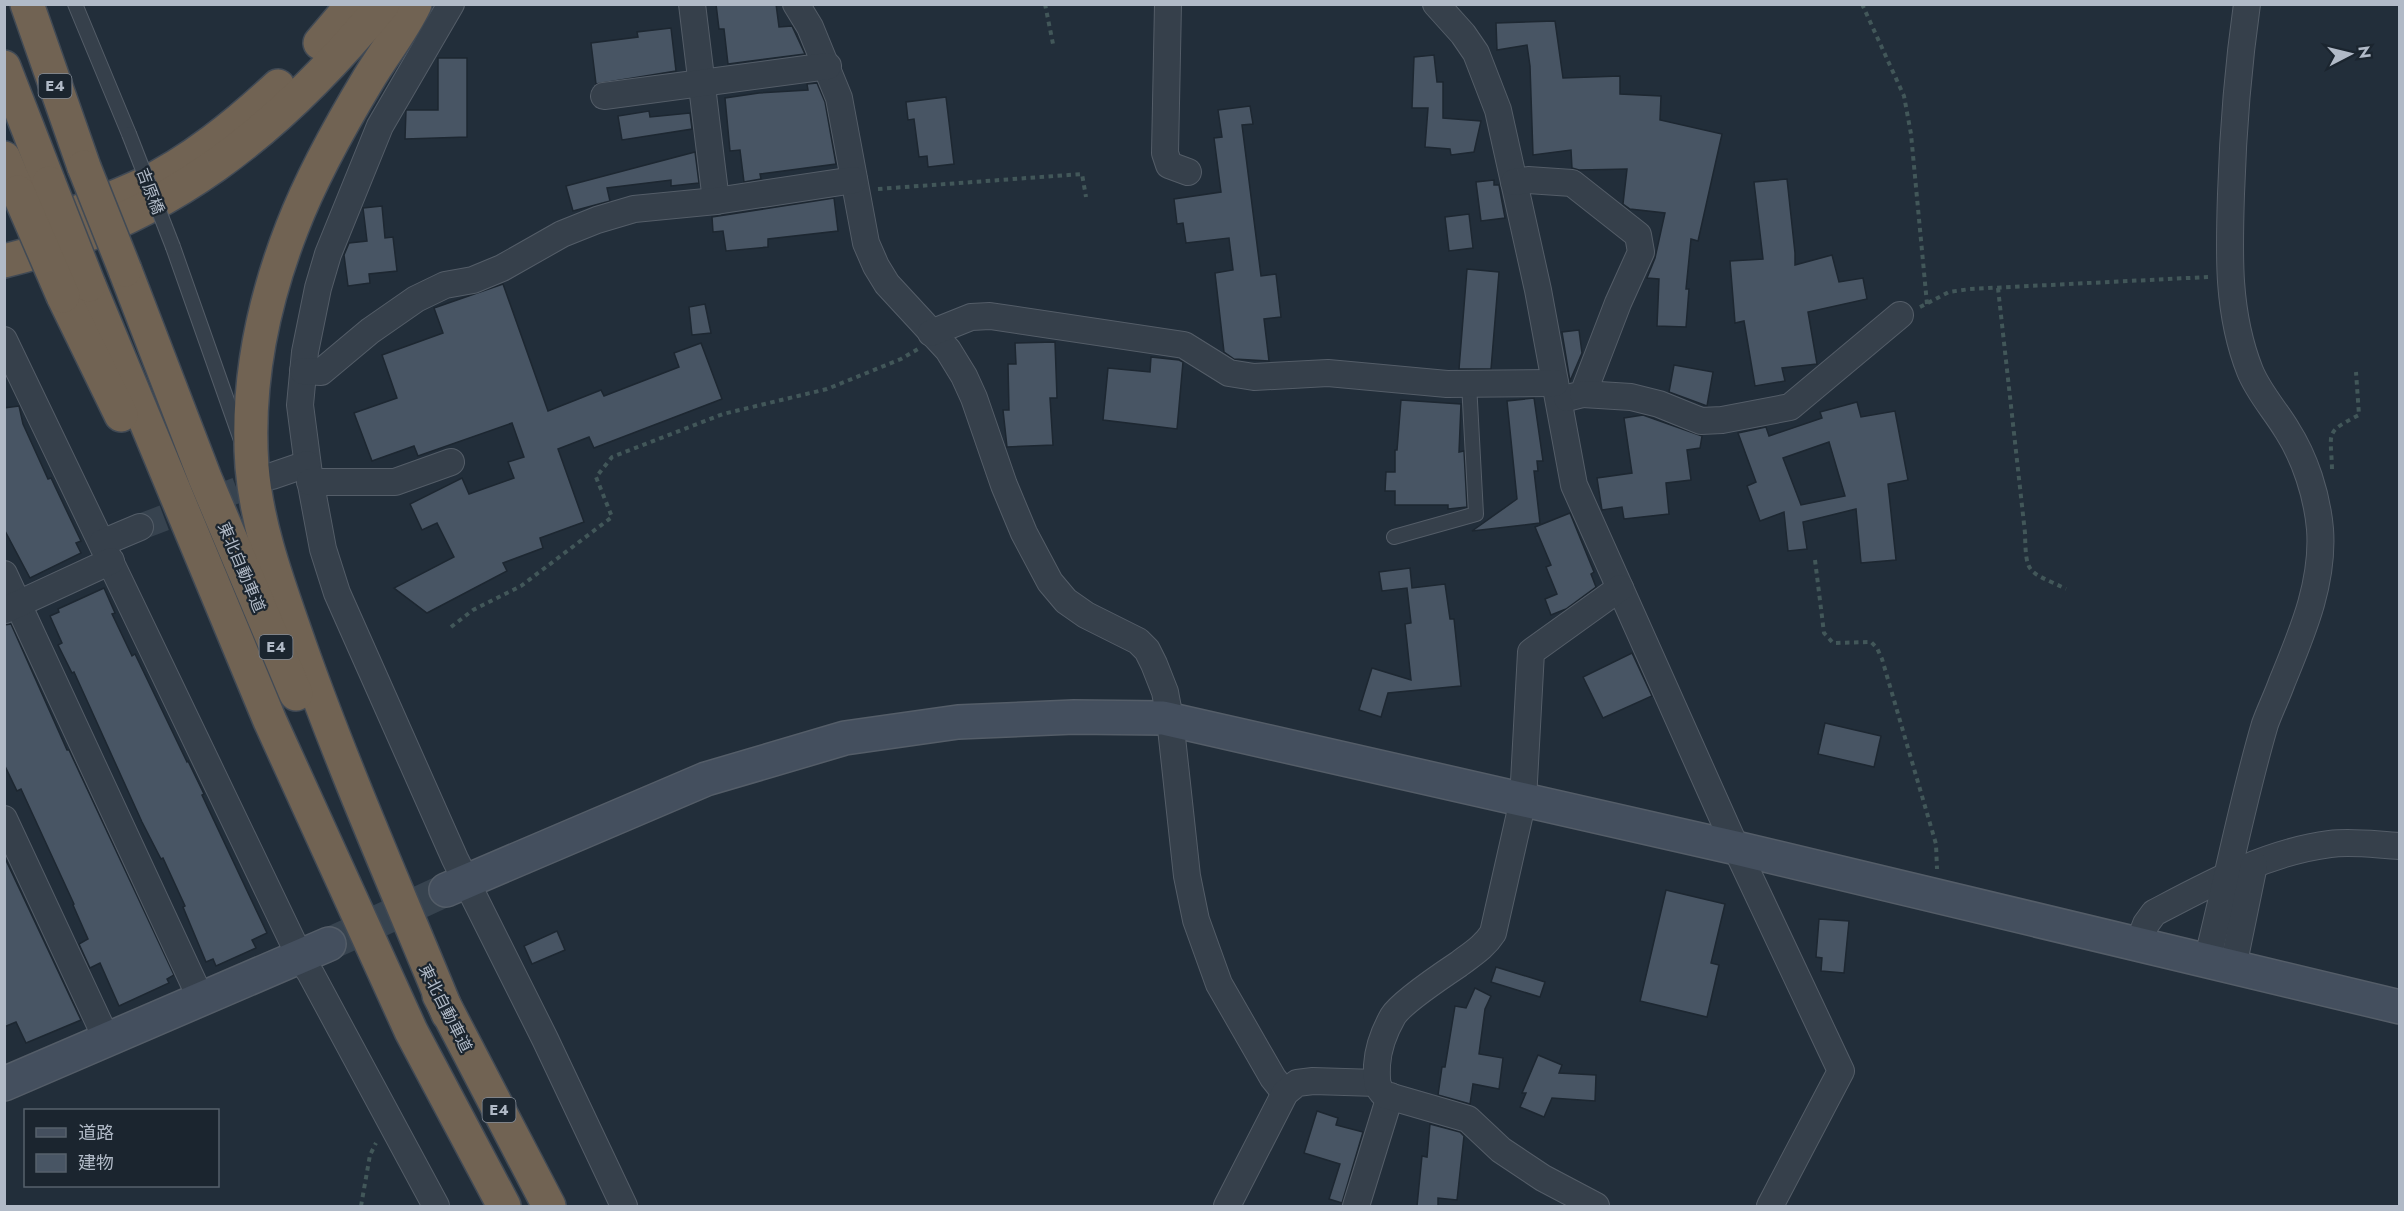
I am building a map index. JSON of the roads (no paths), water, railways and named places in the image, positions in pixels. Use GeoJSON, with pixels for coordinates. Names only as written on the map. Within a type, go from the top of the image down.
{"type":"FeatureCollection","features":[{"type":"Feature","properties":{"kind":"highway","name":"東北自動車道"},"geometry":{"type":"LineString","coordinates":[[27,4],[84,167],[205,478],[302,709],[448,1014],[549,1206]]}},
{"type":"Feature","properties":{"kind":"highway"},"geometry":{"type":"LineString","coordinates":[[4,238],[21,235],[142,185],[205,147],[257,106],[299,66],[331,32],[353,4]]}},
{"type":"Feature","properties":{"kind":"highway"},"geometry":{"type":"LineString","coordinates":[[4,261],[47,251],[160,203],[218,165],[255,137],[320,77],[383,4]]}},
{"type":"Feature","properties":{"kind":"highway"},"geometry":{"type":"LineString","coordinates":[[415,4],[407,22],[369,78],[319,167],[292,228],[264,312],[252,391],[262,472],[260,518],[272,563],[315,688],[448,1014]]}},
{"type":"Feature","properties":{"kind":"highway","name":"東北自動車道"},"geometry":{"type":"LineString","coordinates":[[4,67],[49,183],[76,291],[411,1031],[504,1206]]}},
{"type":"Feature","properties":{"kind":"highway"},"geometry":{"type":"LineString","coordinates":[[4,159],[18,192],[76,291]]}},
{"type":"Feature","properties":{"kind":"street"},"geometry":{"type":"LineString","coordinates":[[451,4],[380,126],[328,254],[318,288],[303,371],[300,405],[309,473],[323,549],[337,593],[456,885],[545,1039],[624,1206]]}},
{"type":"Feature","properties":{"kind":"street"},"geometry":{"type":"LineString","coordinates":[[692,4],[716,201]]}},
{"type":"Feature","properties":{"kind":"street"},"geometry":{"type":"LineString","coordinates":[[796,4],[810,27],[828,66],[842,109],[866,243],[876,266],[887,284],[948,350],[974,398],[1004,485],[1038,563],[1066,601],[1086,615],[1138,641],[1146,650],[1165,692],[1187,876],[1196,920],[1219,984],[1273,1078],[1285,1093]]}},
{"type":"Feature","properties":{"kind":"street"},"geometry":{"type":"LineString","coordinates":[[1168,4],[1165,153],[1169,165],[1188,172]]}},
{"type":"Feature","properties":{"kind":"street"},"geometry":{"type":"LineString","coordinates":[[1436,4],[1463,34],[1476,53],[1498,110],[1574,485],[1736,848],[1841,1071],[1770,1206]]}},
{"type":"Feature","properties":{"kind":"street"},"geometry":{"type":"LineString","coordinates":[[2220,964],[2229,874],[2240,815],[2266,720],[2312,602],[2319,570],[2320,529],[2304,463],[2288,430],[2262,394],[2250,372],[2238,335],[2231,299],[2232,161],[2247,4]]}},
{"type":"Feature","properties":{"kind":"street"},"geometry":{"type":"LineString","coordinates":[[604,96],[828,66]]}},
{"type":"Feature","properties":{"kind":"street"},"geometry":{"type":"LineString","coordinates":[[1514,182],[1528,180],[1572,183],[1638,235],[1641,252],[1618,303],[1583,394]]}},
{"type":"Feature","properties":{"kind":"street"},"geometry":{"type":"LineString","coordinates":[[303,371],[321,372],[370,331],[416,299],[445,285],[483,276],[571,231],[634,209],[856,185]]}},
{"type":"Feature","properties":{"kind":"street"},"geometry":{"type":"LineString","coordinates":[[934,335],[971,317],[990,316],[1184,345],[1229,373],[1254,377],[1328,373],[1641,399],[1701,421],[1722,420],[1791,407],[1900,315]]}},
{"type":"Feature","properties":{"kind":"street"},"geometry":{"type":"LineString","coordinates":[[4,340],[300,957],[436,1206]]}},
{"type":"Feature","properties":{"kind":"street"},"geometry":{"type":"LineString","coordinates":[[262,472],[309,473],[395,483],[451,462]]}},
{"type":"Feature","properties":{"kind":"street"},"geometry":{"type":"LineString","coordinates":[[11,607],[106,552],[140,527]]}},
{"type":"Feature","properties":{"kind":"street"},"geometry":{"type":"LineString","coordinates":[[4,574],[11,607],[201,999]]}},
{"type":"Feature","properties":{"kind":"street"},"geometry":{"type":"LineString","coordinates":[[1356,1206],[1384,1089],[1378,1060],[1382,1042],[1394,1015],[1433,982],[1485,945],[1493,933],[1523,800],[1531,652],[1620,588]]}},
{"type":"Feature","properties":{"kind":"street"},"geometry":{"type":"LineString","coordinates":[[456,885],[706,779],[845,738],[958,722],[1074,717],[1170,719],[1736,848],[2400,1007]]}},
{"type":"Feature","properties":{"kind":"street"},"geometry":{"type":"LineString","coordinates":[[4,819],[107,1040]]}},
{"type":"Feature","properties":{"kind":"street"},"geometry":{"type":"LineString","coordinates":[[2138,945],[2146,924],[2154,913],[2229,874],[2333,843],[2400,846]]}},
{"type":"Feature","properties":{"kind":"street"},"geometry":{"type":"LineString","coordinates":[[2220,964],[2254,865]]}},
{"type":"Feature","properties":{"kind":"street"},"geometry":{"type":"LineString","coordinates":[[7,1077],[107,1040],[329,944]]}},
{"type":"Feature","properties":{"kind":"street"},"geometry":{"type":"LineString","coordinates":[[1227,1206],[1245,1168],[1274,1119],[1285,1093],[1297,1083],[1305,1082],[1384,1089],[1462,1116],[1526,1167],[1596,1206]]}},
{"type":"Feature","properties":{"kind":"lane","name":"吉原橋"},"geometry":{"type":"LineString","coordinates":[[75,4],[173,247],[232,419],[262,472]]}},
{"type":"Feature","properties":{"kind":"lane"},"geometry":{"type":"LineString","coordinates":[[1394,537],[1476,514],[1469,383]]}},
{"type":"Feature","properties":{"kind":"tunnel"},"geometry":{"type":"LineString","coordinates":[[140,527],[269,478]]}},
{"type":"Feature","properties":{"kind":"tunnel"},"geometry":{"type":"LineString","coordinates":[[329,944],[446,890]]}}]}
